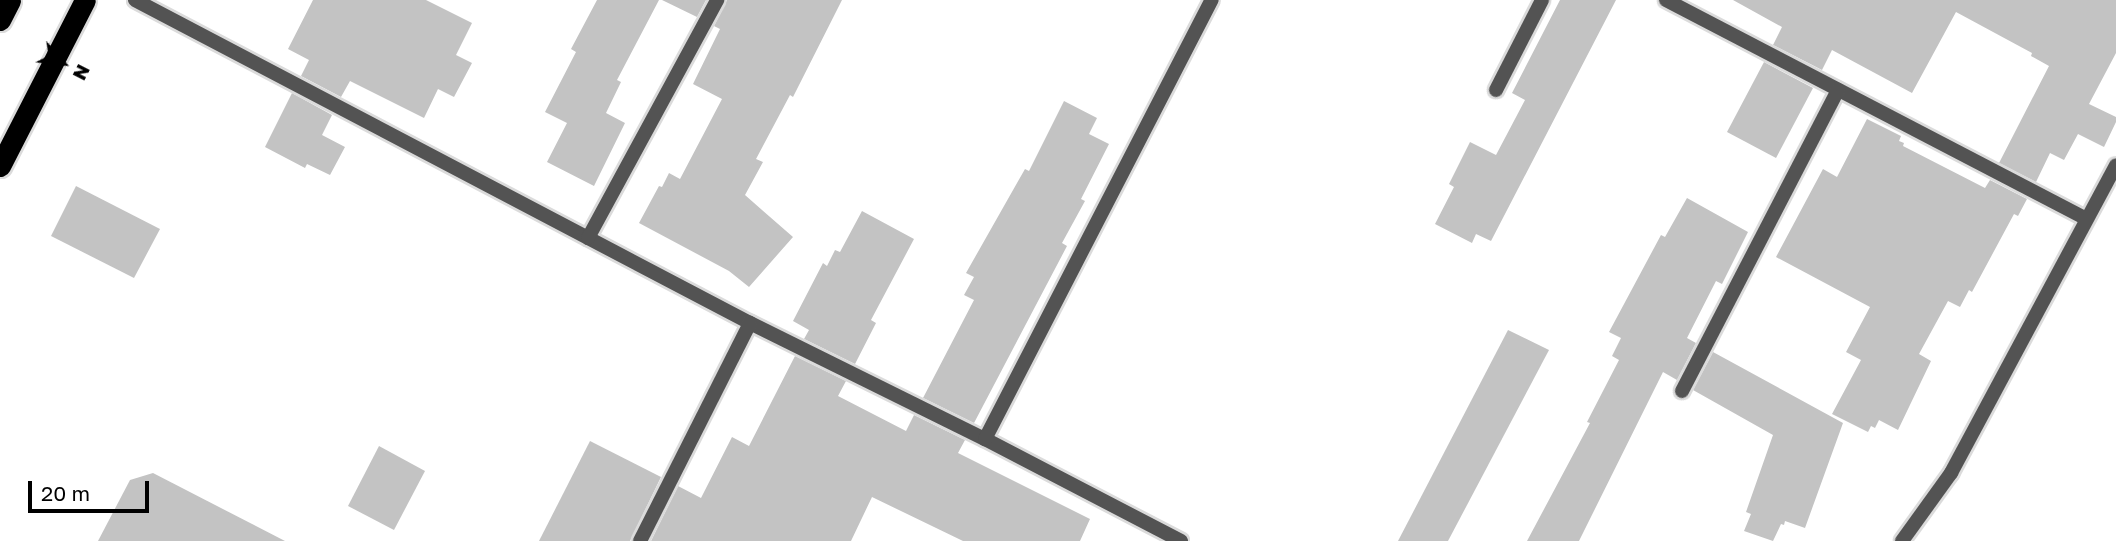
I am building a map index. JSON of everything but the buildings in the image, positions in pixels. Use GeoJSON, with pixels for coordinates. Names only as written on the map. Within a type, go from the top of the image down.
{"type":"FeatureCollection","features":[{"type":"Feature","properties":{"kind":"highway"},"geometry":{"type":"LineString","coordinates":[[0,20],[10,0]]}},
{"type":"Feature","properties":{"kind":"highway"},"geometry":{"type":"LineString","coordinates":[[0,166],[85,0]]}},
{"type":"Feature","properties":{"kind":"street"},"geometry":{"type":"LineString","coordinates":[[135,0],[750,323],[985,439],[1181,541]]}},
{"type":"Feature","properties":{"kind":"street"},"geometry":{"type":"LineString","coordinates":[[588,238],[717,0]]}},
{"type":"Feature","properties":{"kind":"street"},"geometry":{"type":"LineString","coordinates":[[985,439],[1212,0]]}},
{"type":"Feature","properties":{"kind":"street"},"geometry":{"type":"LineString","coordinates":[[1496,90],[1542,0]]}},
{"type":"Feature","properties":{"kind":"street"},"geometry":{"type":"LineString","coordinates":[[1666,0],[2085,219]]}},
{"type":"Feature","properties":{"kind":"street"},"geometry":{"type":"LineString","coordinates":[[1682,391],[1838,90]]}},
{"type":"Feature","properties":{"kind":"street"},"geometry":{"type":"LineString","coordinates":[[1902,541],[1951,473],[2116,165]]}},
{"type":"Feature","properties":{"kind":"street"},"geometry":{"type":"LineString","coordinates":[[640,541],[750,323]]}}]}
